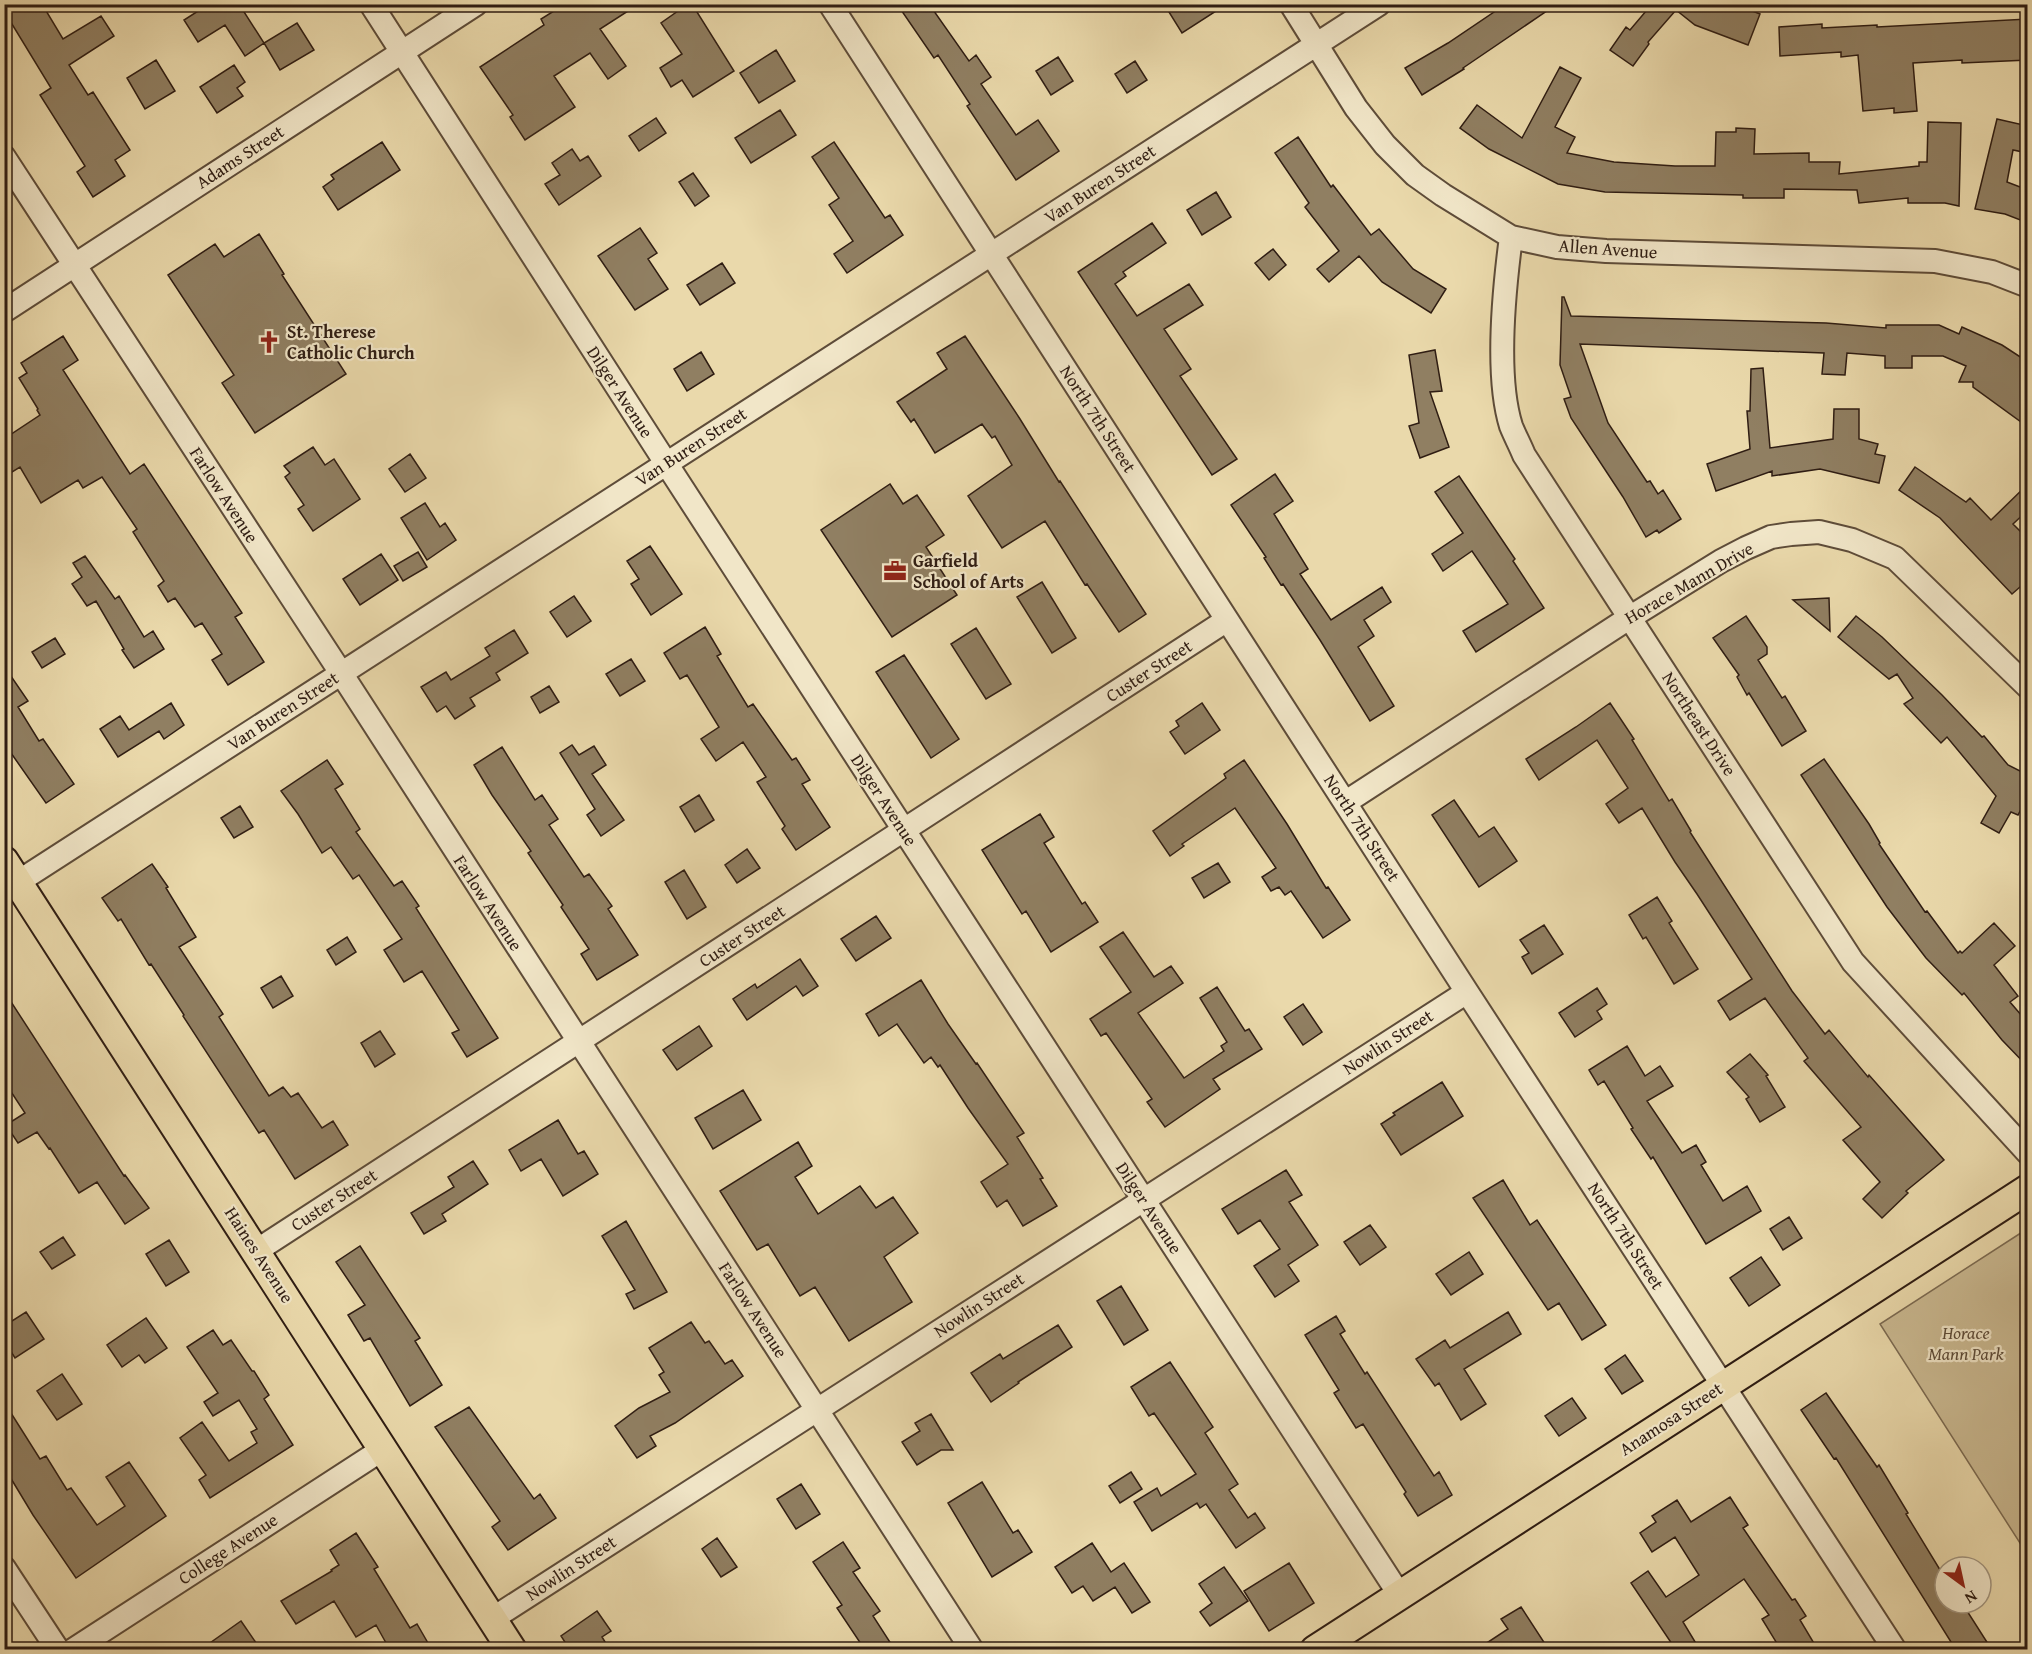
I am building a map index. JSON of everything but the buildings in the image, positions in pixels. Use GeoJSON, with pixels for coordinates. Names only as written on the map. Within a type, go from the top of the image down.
{"type":"FeatureCollection","features":[{"type":"Feature","properties":{"kind":"main road","name":"Haines Avenue"},"geometry":{"type":"LineString","coordinates":[[9,878],[256,1251],[512,1650]]}},
{"type":"Feature","properties":{"kind":"main road","name":"Anamosa Street"},"geometry":{"type":"LineString","coordinates":[[1315,1650],[2028,1189]]}},
{"type":"Feature","properties":{"kind":"street","name":"Dilger Avenue"},"geometry":{"type":"LineString","coordinates":[[371,4],[1399,1594]]}},
{"type":"Feature","properties":{"kind":"street","name":"Adams Street"},"geometry":{"type":"LineString","coordinates":[[4,311],[476,4]]}},
{"type":"Feature","properties":{"kind":"street","name":"North 7th Street"},"geometry":{"type":"LineString","coordinates":[[830,4],[1467,992],[1895,1650]]}},
{"type":"Feature","properties":{"kind":"street","name":"Allen Avenue"},"geometry":{"type":"LineString","coordinates":[[1291,4],[1356,108],[1392,153],[1443,195],[1510,237],[1557,247],[1606,251],[1935,261],[1992,272],[2028,286]]}},
{"type":"Feature","properties":{"kind":"street","name":"Van Buren Street"},"geometry":{"type":"LineString","coordinates":[[9,878],[341,673],[1379,4]]}},
{"type":"Feature","properties":{"kind":"street","name":"Farlow Avenue"},"geometry":{"type":"LineString","coordinates":[[4,157],[341,673],[972,1650]]}},
{"type":"Feature","properties":{"kind":"street","name":"Northeast Drive"},"geometry":{"type":"LineString","coordinates":[[1510,237],[1505,280],[1503,343],[1505,390],[1511,425],[1524,455],[1853,962],[2028,1153]]}},
{"type":"Feature","properties":{"kind":"street","name":"Horace Mann Drive"},"geometry":{"type":"LineString","coordinates":[[1346,802],[1629,618],[1746,548],[1771,537],[1819,532],[1852,540],[1895,558],[2028,687]]}},
{"type":"Feature","properties":{"kind":"street","name":"Custer Street"},"geometry":{"type":"LineString","coordinates":[[256,1251],[1227,620]]}},
{"type":"Feature","properties":{"kind":"street","name":"Nowlin Street"},"geometry":{"type":"LineString","coordinates":[[492,1619],[1467,992]]}},
{"type":"Feature","properties":{"kind":"street","name":"College Avenue"},"geometry":{"type":"LineString","coordinates":[[73,1650],[383,1449]]}},
{"type":"Feature","properties":{"kind":"street"},"geometry":{"type":"LineString","coordinates":[[4,1569],[58,1650]]}},
{"type":"Feature","properties":{"kind":"green space","name":"Horace Mann Park"},"geometry":{"type":"Polygon","coordinates":[[[2027,1229],[2027,1554],[1880,1324],[2027,1229]]]}},
{"type":"Feature","properties":{"kind":"place","name":"St. Therese Catholic Church"},"geometry":{"type":"Point","coordinates":[269,342]}},
{"type":"Feature","properties":{"kind":"place","name":"Garfield School of Arts"},"geometry":{"type":"Point","coordinates":[895,571]}}]}
